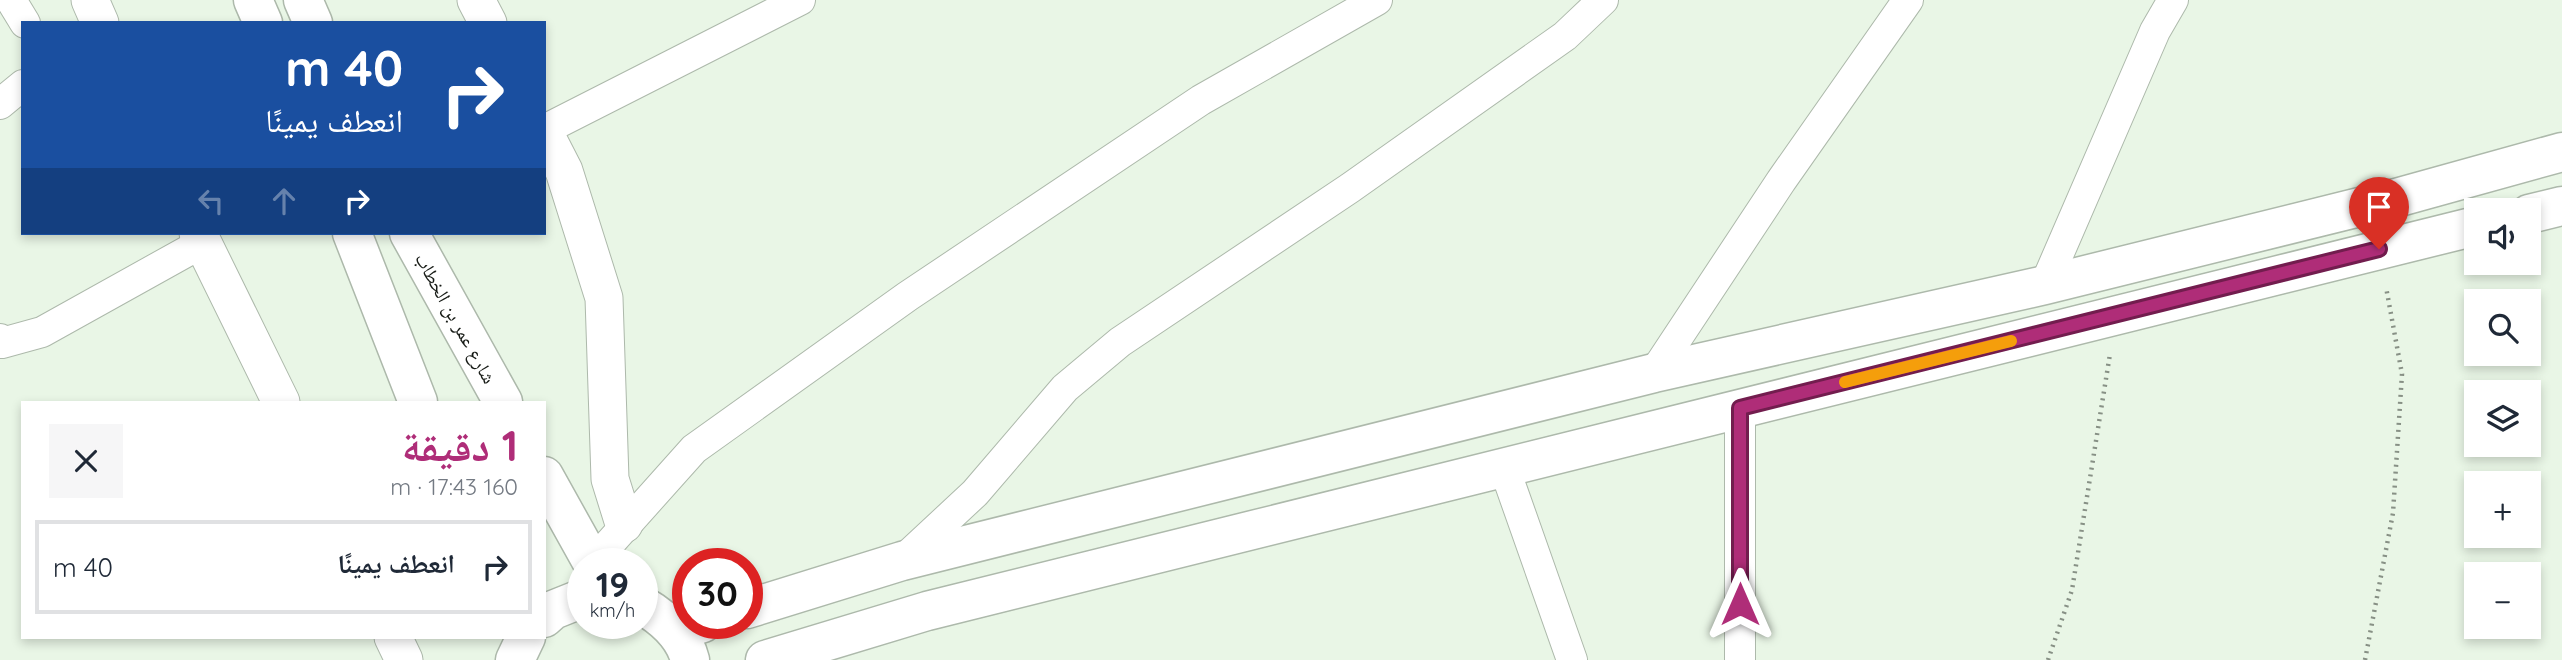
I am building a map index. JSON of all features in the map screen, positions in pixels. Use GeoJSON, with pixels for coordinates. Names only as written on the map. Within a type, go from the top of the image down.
{"type":"FeatureCollection","features":[{"type":"Feature","properties":{"kind":"main road"},"geometry":{"type":"LineString","coordinates":[[253,0],[262,21]]}},
{"type":"Feature","properties":{"kind":"main road"},"geometry":{"type":"LineString","coordinates":[[303,0],[312,21]]}},
{"type":"Feature","properties":{"kind":"main road"},"geometry":{"type":"LineString","coordinates":[[763,604],[902,561],[1654,373],[2045,285],[2396,198],[2562,152]]}},
{"type":"Feature","properties":{"kind":"main road"},"geometry":{"type":"LineString","coordinates":[[2390,246],[2396,198]]}},
{"type":"Feature","properties":{"kind":"main road"},"geometry":{"type":"LineString","coordinates":[[2541,211],[2562,206]]}},
{"type":"Feature","properties":{"kind":"main road"},"geometry":{"type":"LineString","coordinates":[[765,660],[927,611],[2464,229]]}},
{"type":"Feature","properties":{"kind":"main road"},"geometry":{"type":"LineString","coordinates":[[353,235],[418,401]]}},
{"type":"Feature","properties":{"kind":"main road","name":"شارع عمر بن الخطاب"},"geometry":{"type":"LineString","coordinates":[[410,235],[502,401]]}},
{"type":"Feature","properties":{"kind":"main road"},"geometry":{"type":"LineString","coordinates":[[546,480],[585,548]]}},
{"type":"Feature","properties":{"kind":"main road"},"geometry":{"type":"LineString","coordinates":[[546,616],[567,604]]}},
{"type":"Feature","properties":{"kind":"street"},"geometry":{"type":"LineString","coordinates":[[11,0],[24,21]]}},
{"type":"Feature","properties":{"kind":"street"},"geometry":{"type":"LineString","coordinates":[[476,0],[487,21]]}},
{"type":"Feature","properties":{"kind":"street"},"geometry":{"type":"LineString","coordinates":[[546,130],[800,0]]}},
{"type":"Feature","properties":{"kind":"street"},"geometry":{"type":"LineString","coordinates":[[605,548],[694,449],[908,296],[1200,100],[1377,0]]}},
{"type":"Feature","properties":{"kind":"street"},"geometry":{"type":"LineString","coordinates":[[902,561],[975,493],[1065,388],[1120,342],[1361,180],[1565,36],[1603,0]]}},
{"type":"Feature","properties":{"kind":"street"},"geometry":{"type":"LineString","coordinates":[[1654,373],[1781,181],[1908,0]]}},
{"type":"Feature","properties":{"kind":"street"},"geometry":{"type":"LineString","coordinates":[[2045,285],[2155,31],[2173,0]]}},
{"type":"Feature","properties":{"kind":"street"},"geometry":{"type":"LineString","coordinates":[[0,104],[21,87]]}},
{"type":"Feature","properties":{"kind":"street"},"geometry":{"type":"LineString","coordinates":[[546,135],[564,171],[604,298],[610,479],[624,524]]}},
{"type":"Feature","properties":{"kind":"street"},"geometry":{"type":"LineString","coordinates":[[0,339],[2,342],[42,332],[200,238],[281,401]]}},
{"type":"Feature","properties":{"kind":"street"},"geometry":{"type":"LineString","coordinates":[[1740,408],[1740,660]]}},
{"type":"Feature","properties":{"kind":"street"},"geometry":{"type":"LineString","coordinates":[[1504,467],[1572,660]]}},
{"type":"Feature","properties":{"kind":"street"},"geometry":{"type":"LineString","coordinates":[[394,639],[404,660]]}},
{"type":"Feature","properties":{"kind":"path"},"geometry":{"type":"LineString","coordinates":[[2365,660],[2393,513],[2402,373],[2390,246]]}},
{"type":"Feature","properties":{"kind":"path"},"geometry":{"type":"LineString","coordinates":[[2049,660],[2072,590],[2116,315]]}},
{"type":"Feature","properties":{"kind":"slow traffic"},"geometry":{"type":"LineString","coordinates":[[1845,382],[2011,341]]}},
{"type":"Feature","properties":{"kind":"route"},"geometry":{"type":"LineString","coordinates":[[1740,604],[1740,408],[2379,249]]}}]}
